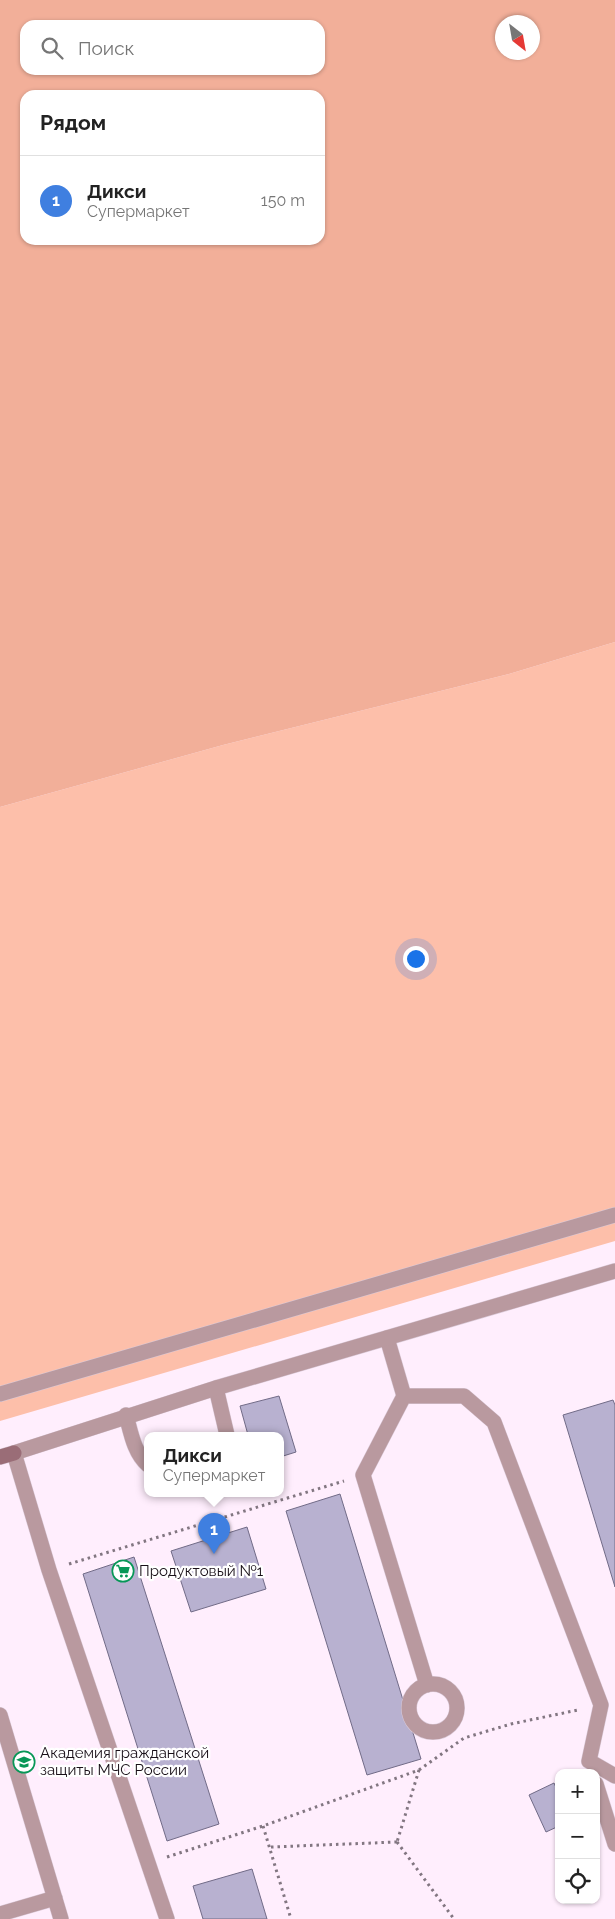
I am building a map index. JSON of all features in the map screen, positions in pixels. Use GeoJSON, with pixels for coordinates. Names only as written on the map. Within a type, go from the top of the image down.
{"type":"FeatureCollection","features":[{"type":"Feature","properties":{"kind":"street"},"geometry":{"type":"LineString","coordinates":[[0,1394],[615,1215]]}},
{"type":"Feature","properties":{"kind":"street"},"geometry":{"type":"LineString","coordinates":[[167,1919],[49,1570],[7,1455],[126,1415],[615,1271]]}},
{"type":"Feature","properties":{"kind":"street"},"geometry":{"type":"LineString","coordinates":[[387,1338],[404,1396],[363,1475],[427,1685]]}},
{"type":"Feature","properties":{"kind":"street"},"geometry":{"type":"LineString","coordinates":[[216,1388],[226,1432]]}},
{"type":"Feature","properties":{"kind":"street"},"geometry":{"type":"LineString","coordinates":[[404,1396],[464,1396],[494,1422],[601,1705],[591,1767],[615,1776]]}},
{"type":"Feature","properties":{"kind":"street"},"geometry":{"type":"LineString","coordinates":[[126,1415],[135,1445],[144,1462]]}},
{"type":"Feature","properties":{"kind":"street"},"geometry":{"type":"LineString","coordinates":[[0,1715],[61,1919]]}},
{"type":"Feature","properties":{"kind":"street"},"geometry":{"type":"LineString","coordinates":[[600,1797],[615,1844]]}},
{"type":"Feature","properties":{"kind":"street"},"geometry":{"type":"LineString","coordinates":[[0,1914],[55,1898]]}},
{"type":"Feature","properties":{"kind":"path"},"geometry":{"type":"LineString","coordinates":[[49,1570],[363,1475]]}},
{"type":"Feature","properties":{"kind":"path"},"geometry":{"type":"LineString","coordinates":[[148,1863],[263,1826],[419,1770],[464,1738],[511,1724],[601,1705]]}},
{"type":"Feature","properties":{"kind":"path"},"geometry":{"type":"LineString","coordinates":[[397,1842],[419,1770]]}},
{"type":"Feature","properties":{"kind":"path"},"geometry":{"type":"LineString","coordinates":[[263,1826],[271,1846],[291,1919]]}},
{"type":"Feature","properties":{"kind":"path"},"geometry":{"type":"LineString","coordinates":[[271,1846],[397,1842]]}},
{"type":"Feature","properties":{"kind":"path"},"geometry":{"type":"LineString","coordinates":[[397,1842],[454,1919]]}},
{"type":"Feature","properties":{"kind":"shaded area"},"geometry":{"type":"Polygon","coordinates":[[[0,0],[615,0],[615,642],[509,674],[223,745],[0,807],[0,0]]]}},
{"type":"Feature","properties":{"kind":"shaded area"},"geometry":{"type":"Polygon","coordinates":[[[615,642],[615,1241],[0,1421],[0,807],[223,745],[509,674],[615,642]]]}},
{"type":"Feature","properties":{"kind":"building"},"geometry":{"type":"Polygon","coordinates":[[[279,1396],[296,1452],[284,1456],[284,1432],[247,1432],[240,1406],[279,1396]]]}},
{"type":"Feature","properties":{"kind":"building"},"geometry":{"type":"Polygon","coordinates":[[[613,1400],[615,1405],[615,1587],[563,1415],[613,1400]]]}},
{"type":"Feature","properties":{"kind":"building"},"geometry":{"type":"Polygon","coordinates":[[[340,1494],[421,1759],[367,1775],[286,1511],[340,1494]]]}},
{"type":"Feature","properties":{"kind":"building"},"geometry":{"type":"Polygon","coordinates":[[[247,1527],[266,1589],[191,1612],[171,1551],[247,1527]]]}},
{"type":"Feature","properties":{"kind":"building"},"geometry":{"type":"Polygon","coordinates":[[[134,1557],[219,1824],[167,1841],[83,1574],[134,1557]]]}},
{"type":"Feature","properties":{"kind":"building"},"geometry":{"type":"Polygon","coordinates":[[[554,1783],[555,1828],[546,1832],[529,1795],[554,1783]]]}},
{"type":"Feature","properties":{"kind":"building"},"geometry":{"type":"Polygon","coordinates":[[[252,1869],[267,1919],[203,1919],[193,1886],[252,1869]]]}},
{"type":"Feature","properties":{"kind":"place","name":"Дикси"},"geometry":{"type":"Point","coordinates":[214,1554]}},
{"type":"Feature","properties":{"kind":"place","name":"Продуктовый №1"},"geometry":{"type":"Point","coordinates":[123,1571]}},
{"type":"Feature","properties":{"kind":"place","name":"Академия гражданской защиты МЧС России"},"geometry":{"type":"Point","coordinates":[24,1762]}}]}
